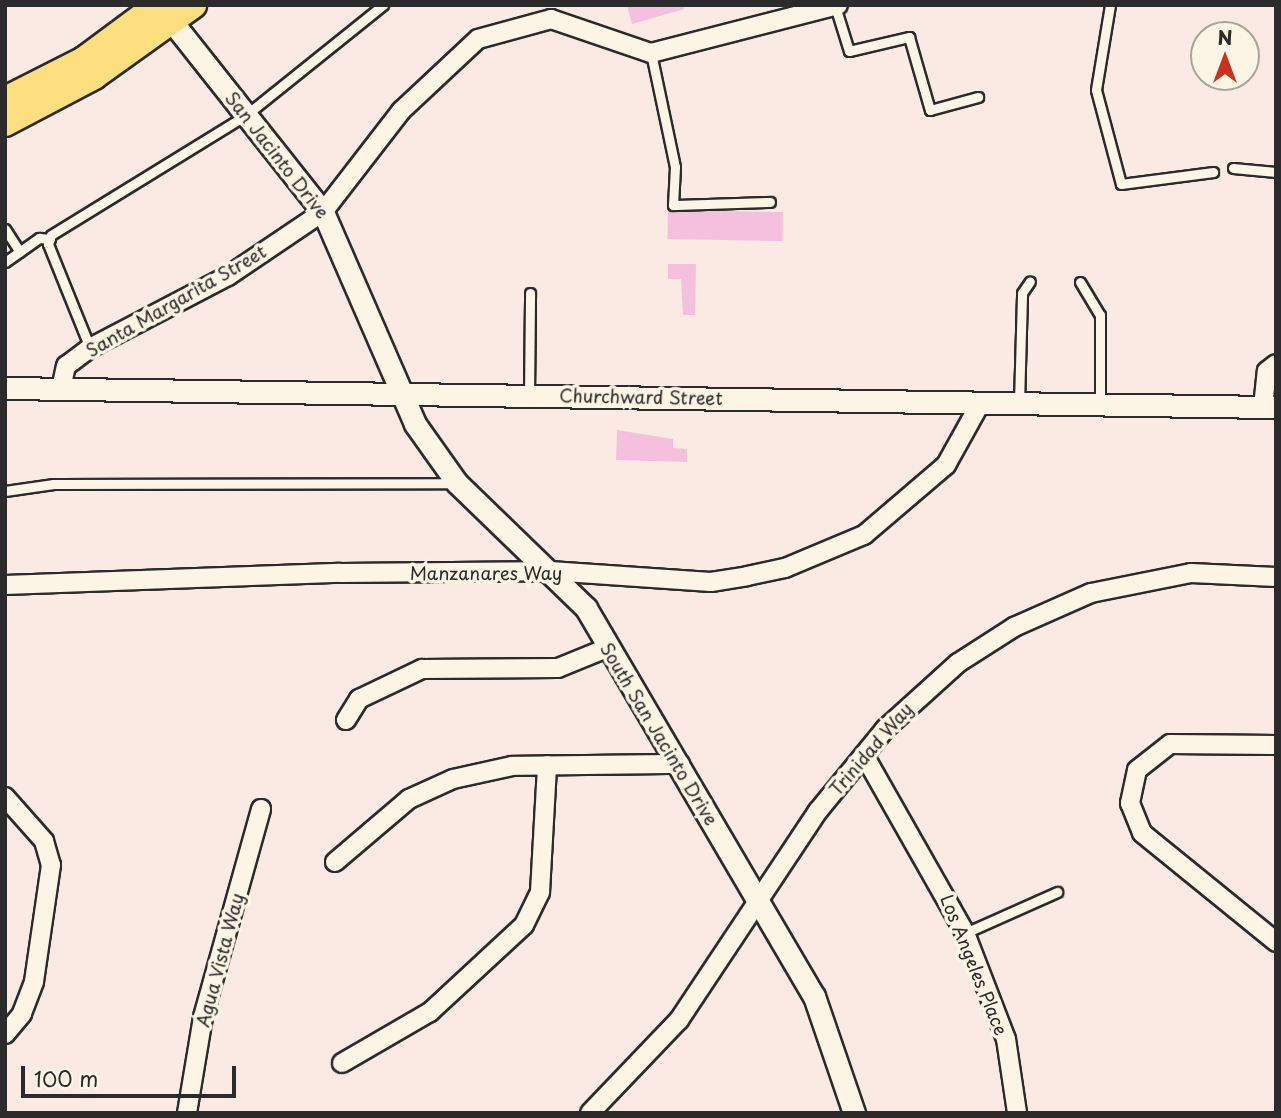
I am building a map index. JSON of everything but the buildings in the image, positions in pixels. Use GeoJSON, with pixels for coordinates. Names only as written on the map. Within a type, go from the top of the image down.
{"type":"FeatureCollection","features":[{"type":"Feature","properties":{"kind":"main road"},"geometry":{"type":"LineString","coordinates":[[5,100],[83,60],[163,11],[193,5]]}},
{"type":"Feature","properties":{"kind":"main road"},"geometry":{"type":"LineString","coordinates":[[5,123],[94,76],[163,11]]}},
{"type":"Feature","properties":{"kind":"street"},"geometry":{"type":"LineString","coordinates":[[652,53],[837,6]]}},
{"type":"Feature","properties":{"kind":"street","name":"San Jacinto Drive"},"geometry":{"type":"LineString","coordinates":[[163,11],[323,212],[357,280],[369,328],[405,394]]}},
{"type":"Feature","properties":{"kind":"street","name":"Santa Margarita Street"},"geometry":{"type":"LineString","coordinates":[[61,388],[66,366],[90,348],[228,276],[323,212],[401,111],[478,39],[551,12],[652,53]]}},
{"type":"Feature","properties":{"kind":"street"},"geometry":{"type":"LineString","coordinates":[[1269,407],[1267,371],[1276,363]]}},
{"type":"Feature","properties":{"kind":"street","name":"Churchward Street"},"geometry":{"type":"LineString","coordinates":[[5,388],[1269,407]]}},
{"type":"Feature","properties":{"kind":"street","name":"South San Jacinto Drive"},"geometry":{"type":"LineString","coordinates":[[405,394],[415,424],[457,483],[586,608],[607,648],[680,764],[758,904],[814,996],[854,1113]]}},
{"type":"Feature","properties":{"kind":"street","name":"Manzanares Way"},"geometry":{"type":"LineString","coordinates":[[5,585],[550,571],[711,582],[825,553],[864,535],[946,466],[980,404]]}},
{"type":"Feature","properties":{"kind":"street","name":"Trinidad Way"},"geometry":{"type":"LineString","coordinates":[[590,1113],[679,1020],[818,811],[864,755],[958,663],[1065,602],[1157,576],[1276,577]]}},
{"type":"Feature","properties":{"kind":"street"},"geometry":{"type":"LineString","coordinates":[[346,720],[359,699],[422,669],[558,667],[607,648]]}},
{"type":"Feature","properties":{"kind":"street"},"geometry":{"type":"LineString","coordinates":[[1276,745],[1170,744],[1137,771],[1130,803],[1142,833],[1276,942]]}},
{"type":"Feature","properties":{"kind":"street","name":"Los Angeles Place"},"geometry":{"type":"LineString","coordinates":[[864,755],[965,933],[1006,1038],[1017,1113]]}},
{"type":"Feature","properties":{"kind":"street"},"geometry":{"type":"LineString","coordinates":[[335,862],[408,799],[453,779],[547,765],[680,764]]}},
{"type":"Feature","properties":{"kind":"street"},"geometry":{"type":"LineString","coordinates":[[342,1063],[429,1012],[524,925],[540,892],[547,765]]}},
{"type":"Feature","properties":{"kind":"street"},"geometry":{"type":"LineString","coordinates":[[5,797],[44,841],[51,865],[34,982],[22,1014],[5,1034]]}},
{"type":"Feature","properties":{"kind":"street","name":"Agua Vista Way"},"geometry":{"type":"LineString","coordinates":[[187,1113],[203,1017],[261,809]]}},
{"type":"Feature","properties":{"kind":"lane"},"geometry":{"type":"LineString","coordinates":[[5,262],[39,238],[50,239],[246,115],[383,5]]}},
{"type":"Feature","properties":{"kind":"lane"},"geometry":{"type":"LineString","coordinates":[[1110,5],[1096,90],[1121,184],[1213,172]]}},
{"type":"Feature","properties":{"kind":"lane"},"geometry":{"type":"LineString","coordinates":[[837,6],[849,51],[909,37],[930,110],[978,97]]}},
{"type":"Feature","properties":{"kind":"lane"},"geometry":{"type":"LineString","coordinates":[[652,53],[675,167],[673,205],[770,202]]}},
{"type":"Feature","properties":{"kind":"lane"},"geometry":{"type":"LineString","coordinates":[[1233,168],[1276,172]]}},
{"type":"Feature","properties":{"kind":"lane"},"geometry":{"type":"LineString","coordinates":[[5,229],[20,252]]}},
{"type":"Feature","properties":{"kind":"lane"},"geometry":{"type":"LineString","coordinates":[[50,239],[90,348]]}},
{"type":"Feature","properties":{"kind":"lane"},"geometry":{"type":"LineString","coordinates":[[1019,405],[1022,293],[1030,281]]}},
{"type":"Feature","properties":{"kind":"lane"},"geometry":{"type":"LineString","coordinates":[[1080,282],[1100,315],[1100,406]]}},
{"type":"Feature","properties":{"kind":"lane"},"geometry":{"type":"LineString","coordinates":[[529,396],[530,293]]}},
{"type":"Feature","properties":{"kind":"lane"},"geometry":{"type":"LineString","coordinates":[[5,491],[53,484],[457,483]]}},
{"type":"Feature","properties":{"kind":"lane"},"geometry":{"type":"LineString","coordinates":[[965,933],[1057,892]]}}]}
